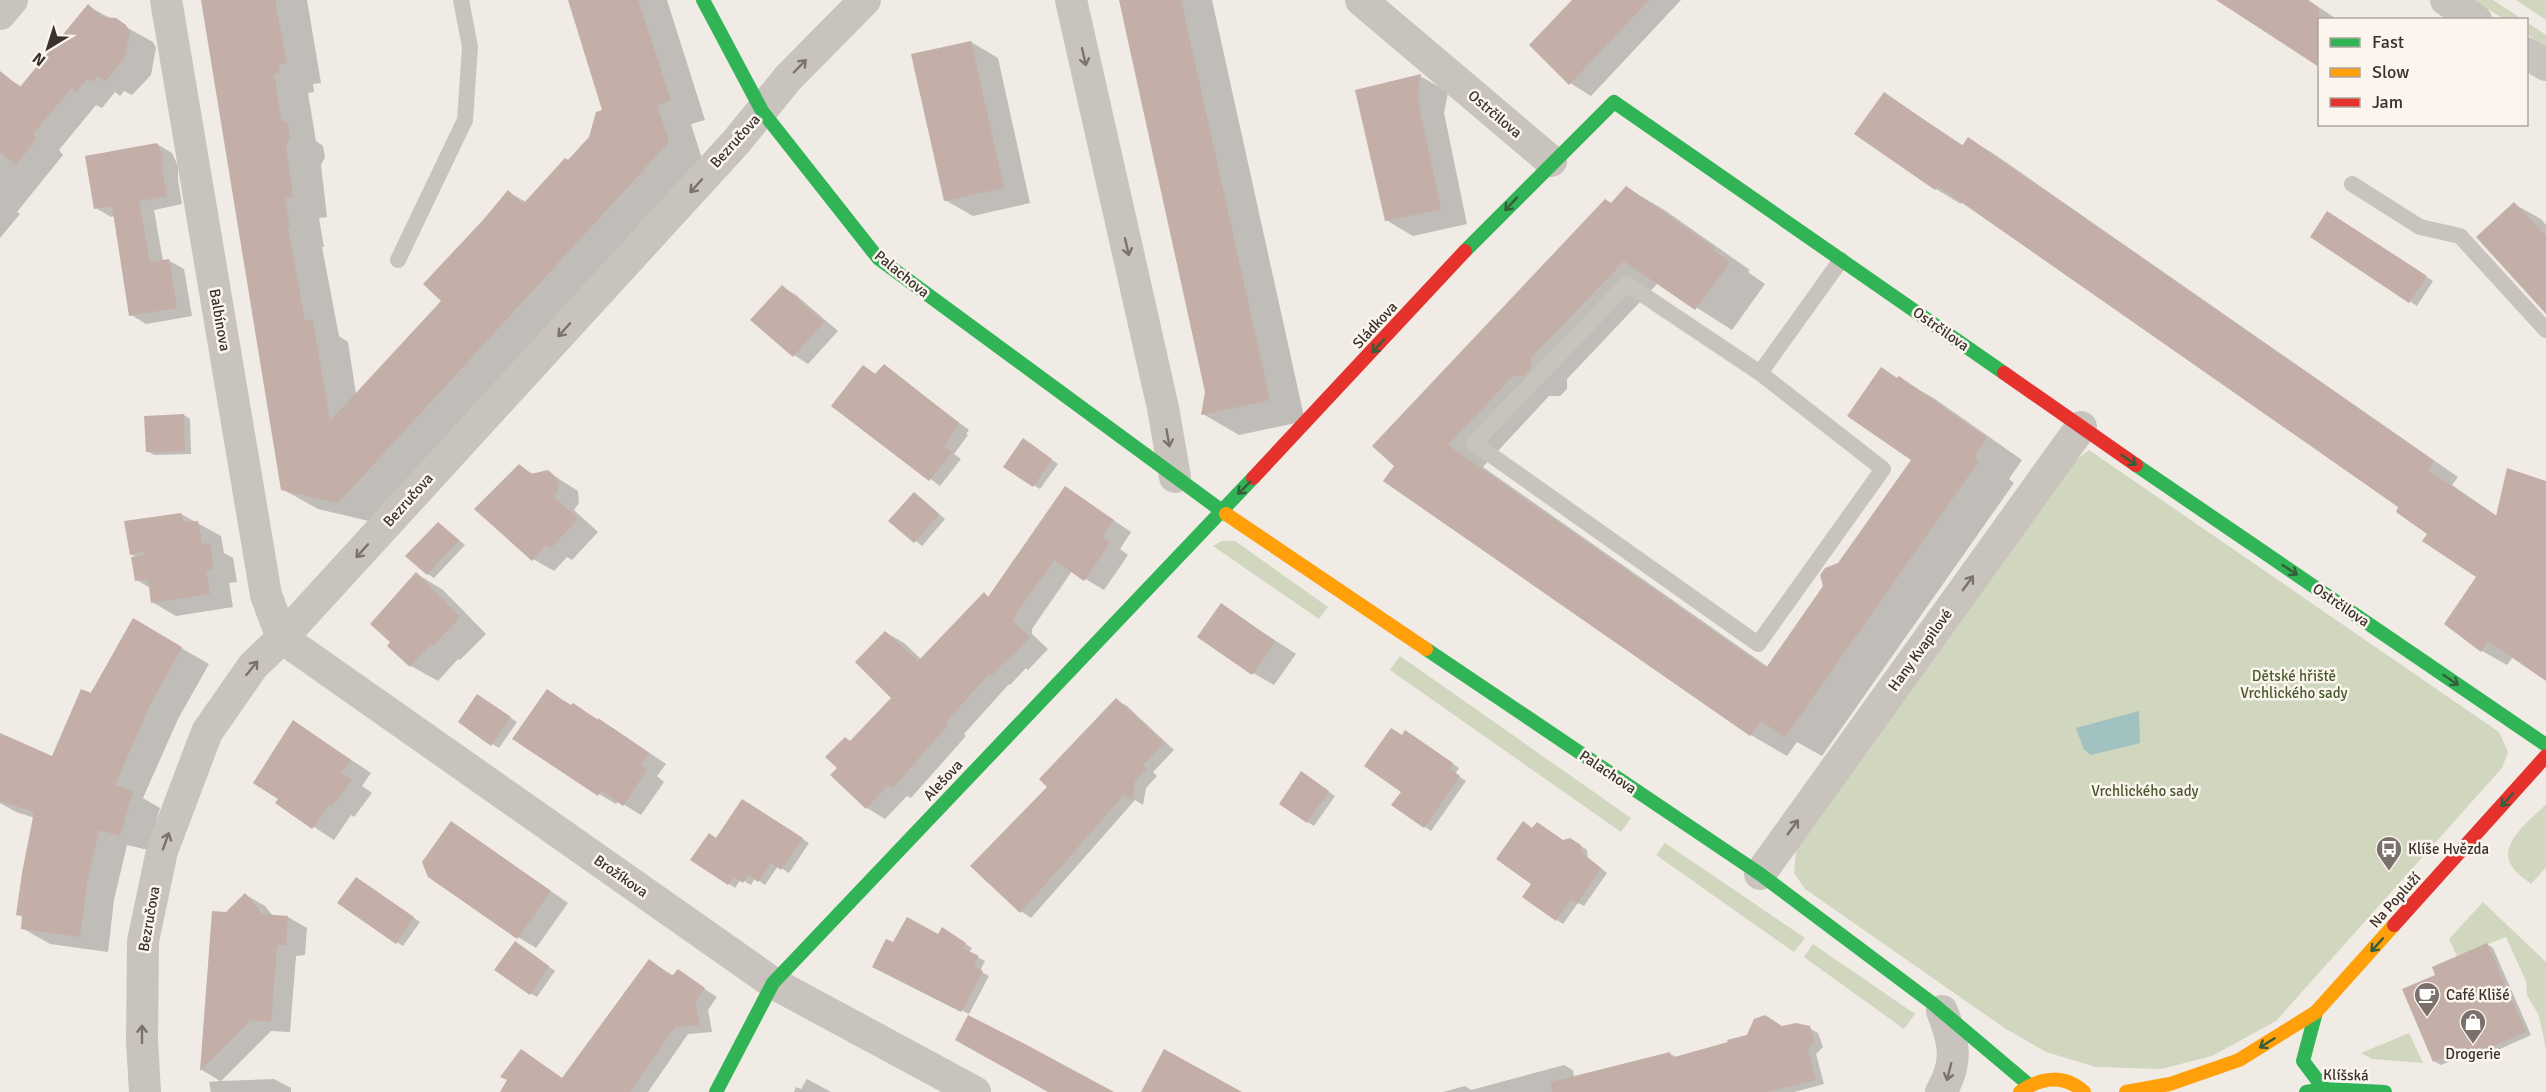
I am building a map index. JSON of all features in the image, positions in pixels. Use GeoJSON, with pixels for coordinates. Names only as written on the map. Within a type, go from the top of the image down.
{"type":"FeatureCollection","features":[{"type":"Feature","properties":{"kind":"street"},"geometry":{"type":"LineString","coordinates":[[0,14],[12,0]]}},
{"type":"Feature","properties":{"kind":"street","name":"Balbínova"},"geometry":{"type":"LineString","coordinates":[[166,0],[266,594],[282,638]]}},
{"type":"Feature","properties":{"kind":"street","name":"Palachova"},"geometry":{"type":"LineString","coordinates":[[703,0],[762,111],[878,258],[1221,511],[1760,874],[1942,1011],[2024,1088]]}},
{"type":"Feature","properties":{"kind":"street","name":"Bezručova"},"geometry":{"type":"LineString","coordinates":[[145,1092],[142,1041],[143,941],[162,851],[207,732],[253,666],[282,638],[762,111],[788,78],[865,0]]}},
{"type":"Feature","properties":{"kind":"street"},"geometry":{"type":"LineString","coordinates":[[1071,0],[1163,408],[1175,477]]}},
{"type":"Feature","properties":{"kind":"street","name":"Ostrčilova"},"geometry":{"type":"LineString","coordinates":[[1361,0],[1551,161],[1614,102],[2081,427],[2546,745]]}},
{"type":"Feature","properties":{"kind":"street"},"geometry":{"type":"LineString","coordinates":[[2446,0],[2473,18]]}},
{"type":"Feature","properties":{"kind":"street"},"geometry":{"type":"LineString","coordinates":[[2528,54],[2546,65]]}},
{"type":"Feature","properties":{"kind":"street","name":"Sládkova"},"geometry":{"type":"LineString","coordinates":[[1221,511],[1551,161]]}},
{"type":"Feature","properties":{"kind":"street","name":"Hany Kvapilové"},"geometry":{"type":"LineString","coordinates":[[1760,874],[2081,427]]}},
{"type":"Feature","properties":{"kind":"street","name":"Alešova"},"geometry":{"type":"LineString","coordinates":[[716,1092],[773,983],[1221,511]]}},
{"type":"Feature","properties":{"kind":"street","name":"Brožíkova"},"geometry":{"type":"LineString","coordinates":[[282,638],[773,983],[975,1092]]}},
{"type":"Feature","properties":{"kind":"street","name":"Na Popluží"},"geometry":{"type":"LineString","coordinates":[[2126,1092],[2170,1084],[2239,1060],[2316,1012],[2546,756]]}},
{"type":"Feature","properties":{"kind":"street"},"geometry":{"type":"LineString","coordinates":[[1941,1092],[1951,1076],[1953,1040],[1942,1011]]}},
{"type":"Feature","properties":{"kind":"street","name":"Na Popluží"},"geometry":{"type":"LineString","coordinates":[[2316,1012],[2303,1061],[2324,1089]]}},
{"type":"Feature","properties":{"kind":"street"},"geometry":{"type":"LineString","coordinates":[[2024,1088],[2048,1078],[2067,1080],[2084,1092]]}},
{"type":"Feature","properties":{"kind":"street","name":"Klíšská"},"geometry":{"type":"LineString","coordinates":[[2306,1092],[2324,1089],[2385,1092]]}},
{"type":"Feature","properties":{"kind":"lane"},"geometry":{"type":"LineString","coordinates":[[398,260],[465,120],[470,47],[461,0]]}},
{"type":"Feature","properties":{"kind":"lane"},"geometry":{"type":"LineString","coordinates":[[2352,183],[2420,227],[2460,236],[2546,330]]}},
{"type":"Feature","properties":{"kind":"lane"},"geometry":{"type":"LineString","coordinates":[[1760,373],[1841,260]]}},
{"type":"Feature","properties":{"kind":"lane"},"geometry":{"type":"LineString","coordinates":[[1627,284],[1760,373],[1883,469],[1758,644],[1474,443],[1627,284]]}},
{"type":"Feature","properties":{"kind":"green space"},"geometry":{"type":"Polygon","coordinates":[[[2474,0],[2493,0],[2520,18],[2502,18],[2474,0]]]}},
{"type":"Feature","properties":{"kind":"green space"},"geometry":{"type":"Polygon","coordinates":[[[2516,0],[2546,0],[2546,20],[2516,0]]]}},
{"type":"Feature","properties":{"kind":"green space"},"geometry":{"type":"Polygon","coordinates":[[[2530,24],[2546,35],[2546,47],[2528,35],[2530,24]]]}},
{"type":"Feature","properties":{"kind":"green space","name":"Vrchlického sady"},"geometry":{"type":"Polygon","coordinates":[[[2089,450],[2499,732],[2508,752],[2502,768],[2276,1021],[2212,1056],[2161,1069],[2096,1067],[2046,1052],[2006,1029],[1805,889],[1794,873],[1796,850],[2070,465],[2089,450]]]}},
{"type":"Feature","properties":{"kind":"green space"},"geometry":{"type":"Polygon","coordinates":[[[1222,541],[1235,541],[1328,607],[1319,619],[1213,546],[1222,541]]]}},
{"type":"Feature","properties":{"kind":"green space"},"geometry":{"type":"Polygon","coordinates":[[[1400,656],[1631,818],[1621,832],[1390,670],[1400,656]]]}},
{"type":"Feature","properties":{"kind":"green space"},"geometry":{"type":"Polygon","coordinates":[[[2546,804],[2546,867],[2531,884],[2513,868],[2508,851],[2517,833],[2546,804]]]}},
{"type":"Feature","properties":{"kind":"green space"},"geometry":{"type":"Polygon","coordinates":[[[1665,843],[1805,938],[1794,952],[1656,855],[1665,843]]]}},
{"type":"Feature","properties":{"kind":"green space"},"geometry":{"type":"Polygon","coordinates":[[[2483,902],[2546,962],[2546,1049],[2539,1016],[2527,995],[2526,981],[2506,937],[2457,956],[2449,939],[2483,902]]]}},
{"type":"Feature","properties":{"kind":"green space"},"geometry":{"type":"Polygon","coordinates":[[[1813,944],[1915,1014],[1904,1029],[1804,957],[1813,944]]]}},
{"type":"Feature","properties":{"kind":"green space"},"geometry":{"type":"Polygon","coordinates":[[[2409,1033],[2423,1063],[2372,1059],[2361,1053],[2409,1033]]]}},
{"type":"Feature","properties":{"kind":"water"},"geometry":{"type":"Polygon","coordinates":[[[2139,711],[2140,743],[2091,755],[2084,750],[2076,728],[2139,711]]]}},
{"type":"Feature","properties":{"kind":"building"},"geometry":{"type":"Polygon","coordinates":[[[201,0],[275,0],[287,63],[279,64],[280,73],[274,74],[281,120],[288,124],[290,137],[286,145],[293,197],[285,198],[290,227],[288,228],[305,321],[313,320],[330,421],[441,301],[423,284],[508,190],[523,204],[565,158],[568,160],[589,137],[596,112],[602,110],[568,0],[638,0],[671,100],[657,105],[669,142],[338,503],[281,490],[201,0]]]}},
{"type":"Feature","properties":{"kind":"building"},"geometry":{"type":"Polygon","coordinates":[[[1119,0],[1181,0],[1270,400],[1201,415],[1205,392],[1119,0]]]}},
{"type":"Feature","properties":{"kind":"building"},"geometry":{"type":"Polygon","coordinates":[[[1572,0],[1649,0],[1569,85],[1529,45],[1572,0]]]}},
{"type":"Feature","properties":{"kind":"building"},"geometry":{"type":"Polygon","coordinates":[[[2216,0],[2308,0],[2319,8],[2318,66],[2216,0]]]}},
{"type":"Feature","properties":{"kind":"building"},"geometry":{"type":"Polygon","coordinates":[[[88,4],[102,17],[116,18],[126,25],[130,32],[124,59],[105,81],[98,76],[93,82],[88,78],[74,94],[73,86],[33,134],[37,138],[16,165],[0,152],[0,71],[20,87],[88,4]]]}},
{"type":"Feature","properties":{"kind":"building"},"geometry":{"type":"Polygon","coordinates":[[[971,41],[1004,188],[944,201],[911,54],[971,41]]]}},
{"type":"Feature","properties":{"kind":"building"},"geometry":{"type":"Polygon","coordinates":[[[1421,74],[1417,96],[1441,209],[1385,221],[1355,90],[1421,74]]]}},
{"type":"Feature","properties":{"kind":"building"},"geometry":{"type":"Polygon","coordinates":[[[1884,92],[1962,146],[1968,137],[2434,461],[2428,470],[2496,516],[2507,468],[2546,481],[2546,681],[2488,641],[2481,652],[2444,624],[2476,577],[2422,541],[2427,534],[2396,512],[2398,507],[1938,186],[1935,190],[1854,134],[1884,92]]]}},
{"type":"Feature","properties":{"kind":"building"},"geometry":{"type":"Polygon","coordinates":[[[157,143],[163,157],[162,171],[167,196],[139,201],[150,262],[169,259],[177,308],[129,316],[112,206],[94,209],[85,156],[157,143]]]}},
{"type":"Feature","properties":{"kind":"building"},"geometry":{"type":"Polygon","coordinates":[[[1626,186],[1715,248],[1713,250],[1730,262],[1695,310],[1624,261],[1531,358],[1531,368],[1524,376],[1513,376],[1448,445],[1766,668],[1823,586],[1820,575],[1825,568],[1838,563],[1911,460],[1847,416],[1881,367],[1897,378],[1899,376],[1987,438],[1974,457],[1979,461],[1785,737],[1761,721],[1750,736],[1383,481],[1394,466],[1372,446],[1605,199],[1611,203],[1626,186]]]}},
{"type":"Feature","properties":{"kind":"building"},"geometry":{"type":"Polygon","coordinates":[[[2514,202],[2546,236],[2546,314],[2476,237],[2514,202]]]}},
{"type":"Feature","properties":{"kind":"building"},"geometry":{"type":"Polygon","coordinates":[[[2327,211],[2427,276],[2409,303],[2310,237],[2327,211]]]}},
{"type":"Feature","properties":{"kind":"building"},"geometry":{"type":"Polygon","coordinates":[[[782,285],[824,322],[793,357],[750,320],[782,285]]]}},
{"type":"Feature","properties":{"kind":"building"},"geometry":{"type":"Polygon","coordinates":[[[884,364],[959,423],[944,447],[952,452],[929,481],[831,406],[863,365],[875,374],[884,364]]]}},
{"type":"Feature","properties":{"kind":"building"},"geometry":{"type":"Polygon","coordinates":[[[184,414],[185,451],[146,452],[144,416],[184,414]]]}},
{"type":"Feature","properties":{"kind":"building"},"geometry":{"type":"Polygon","coordinates":[[[1023,438],[1052,459],[1033,487],[1003,467],[1023,438]]]}},
{"type":"Feature","properties":{"kind":"building"},"geometry":{"type":"Polygon","coordinates":[[[519,464],[531,474],[548,470],[557,478],[558,491],[554,497],[578,519],[550,549],[546,545],[532,561],[474,509],[519,464]]]}},
{"type":"Feature","properties":{"kind":"building"},"geometry":{"type":"Polygon","coordinates":[[[1065,486],[1114,520],[1102,537],[1110,543],[1084,581],[1054,560],[1013,618],[1013,621],[1030,637],[1009,660],[1007,659],[991,676],[989,674],[946,722],[948,725],[892,789],[888,785],[866,809],[830,775],[837,768],[825,757],[845,737],[850,741],[891,698],[855,662],[885,631],[918,661],[984,592],[988,597],[1065,486]]]}},
{"type":"Feature","properties":{"kind":"building"},"geometry":{"type":"Polygon","coordinates":[[[914,492],[939,514],[914,543],[888,521],[914,492]]]}},
{"type":"Feature","properties":{"kind":"building"},"geometry":{"type":"Polygon","coordinates":[[[181,513],[183,522],[198,521],[202,544],[210,543],[214,569],[206,571],[210,594],[151,603],[148,579],[135,581],[131,557],[144,555],[144,552],[130,555],[124,521],[181,513]]]}},
{"type":"Feature","properties":{"kind":"building"},"geometry":{"type":"Polygon","coordinates":[[[438,522],[459,540],[427,575],[405,556],[438,522]]]}},
{"type":"Feature","properties":{"kind":"building"},"geometry":{"type":"Polygon","coordinates":[[[416,572],[460,617],[410,667],[387,646],[390,642],[370,624],[416,572]]]}},
{"type":"Feature","properties":{"kind":"building"},"geometry":{"type":"Polygon","coordinates":[[[1221,603],[1275,641],[1252,675],[1197,637],[1221,603]]]}},
{"type":"Feature","properties":{"kind":"building"},"geometry":{"type":"Polygon","coordinates":[[[133,618],[182,647],[151,703],[115,785],[133,791],[120,836],[99,830],[87,883],[80,937],[21,929],[22,916],[16,915],[34,812],[0,801],[0,733],[52,756],[81,689],[91,693],[133,618]]]}},
{"type":"Feature","properties":{"kind":"building"},"geometry":{"type":"Polygon","coordinates":[[[547,689],[571,706],[573,703],[598,720],[598,718],[649,753],[641,765],[647,770],[623,806],[601,790],[598,796],[512,739],[547,689]]]}},
{"type":"Feature","properties":{"kind":"building"},"geometry":{"type":"Polygon","coordinates":[[[477,694],[511,717],[491,746],[458,722],[477,694]]]}},
{"type":"Feature","properties":{"kind":"building"},"geometry":{"type":"Polygon","coordinates":[[[1116,698],[1164,743],[1143,765],[1147,769],[1135,781],[1132,800],[1124,795],[1020,913],[970,866],[1047,787],[1039,779],[1116,698]]]}},
{"type":"Feature","properties":{"kind":"building"},"geometry":{"type":"Polygon","coordinates":[[[293,720],[351,760],[341,773],[352,780],[332,806],[329,804],[312,829],[275,803],[278,799],[253,783],[293,720]]]}},
{"type":"Feature","properties":{"kind":"building"},"geometry":{"type":"Polygon","coordinates":[[[1391,728],[1402,735],[1405,730],[1453,763],[1450,769],[1460,776],[1424,828],[1391,805],[1401,792],[1364,766],[1391,728]]]}},
{"type":"Feature","properties":{"kind":"building"},"geometry":{"type":"Polygon","coordinates":[[[1301,771],[1329,791],[1307,823],[1279,804],[1301,771]]]}},
{"type":"Feature","properties":{"kind":"building"},"geometry":{"type":"Polygon","coordinates":[[[742,799],[803,838],[781,870],[771,863],[758,882],[748,875],[743,883],[734,877],[728,885],[690,860],[709,833],[716,838],[742,799]]]}},
{"type":"Feature","properties":{"kind":"building"},"geometry":{"type":"Polygon","coordinates":[[[451,821],[551,891],[517,939],[428,877],[422,862],[451,821]]]}},
{"type":"Feature","properties":{"kind":"building"},"geometry":{"type":"Polygon","coordinates":[[[1523,821],[1532,828],[1537,822],[1563,840],[1570,838],[1581,845],[1582,853],[1601,868],[1577,904],[1571,899],[1556,921],[1522,897],[1531,884],[1496,859],[1523,821]]]}},
{"type":"Feature","properties":{"kind":"building"},"geometry":{"type":"Polygon","coordinates":[[[356,877],[414,917],[396,944],[337,903],[356,877]]]}},
{"type":"Feature","properties":{"kind":"building"},"geometry":{"type":"Polygon","coordinates":[[[245,893],[262,914],[288,916],[286,945],[277,945],[271,1022],[251,1020],[200,1071],[212,911],[226,912],[245,893]]]}},
{"type":"Feature","properties":{"kind":"building"},"geometry":{"type":"Polygon","coordinates":[[[907,917],[938,934],[942,927],[966,943],[963,948],[979,956],[974,966],[983,971],[961,1012],[872,967],[886,939],[893,942],[907,917]]]}},
{"type":"Feature","properties":{"kind":"building"},"geometry":{"type":"Polygon","coordinates":[[[515,941],[549,966],[530,995],[494,970],[515,941]]]}},
{"type":"Feature","properties":{"kind":"building"},"geometry":{"type":"Polygon","coordinates":[[[2487,943],[2526,1032],[2470,1056],[2467,1048],[2433,1062],[2402,989],[2435,975],[2432,967],[2487,943]]]}},
{"type":"Feature","properties":{"kind":"building"},"geometry":{"type":"Polygon","coordinates":[[[649,959],[672,976],[678,969],[705,988],[695,1002],[700,1025],[675,1027],[630,1092],[500,1092],[507,1080],[500,1077],[521,1049],[562,1078],[649,959]]]}},
{"type":"Feature","properties":{"kind":"building"},"geometry":{"type":"Polygon","coordinates":[[[968,1015],[1114,1092],[1048,1092],[955,1040],[968,1015]]]}},
{"type":"Feature","properties":{"kind":"building"},"geometry":{"type":"Polygon","coordinates":[[[1765,1015],[1782,1026],[1796,1023],[1810,1026],[1815,1042],[1808,1049],[1816,1080],[1767,1092],[1552,1092],[1551,1082],[1670,1052],[1671,1058],[1728,1042],[1727,1040],[1747,1035],[1754,1019],[1765,1015]]]}},
{"type":"Feature","properties":{"kind":"building"},"geometry":{"type":"Polygon","coordinates":[[[1164,1049],[1242,1092],[1141,1092],[1164,1049]]]}},
{"type":"Feature","properties":{"kind":"traffic: fast"},"geometry":{"type":"LineString","coordinates":[[703,0],[762,111],[878,258],[1226,514]]}},
{"type":"Feature","properties":{"kind":"traffic: fast"},"geometry":{"type":"LineString","coordinates":[[1465,251],[1614,102],[2004,373]]}},
{"type":"Feature","properties":{"kind":"traffic: fast"},"geometry":{"type":"LineString","coordinates":[[2136,465],[2546,745]]}},
{"type":"Feature","properties":{"kind":"traffic: fast"},"geometry":{"type":"LineString","coordinates":[[716,1092],[773,983],[1253,478]]}},
{"type":"Feature","properties":{"kind":"traffic: fast"},"geometry":{"type":"LineString","coordinates":[[1426,649],[1760,874],[1932,1003],[2028,1084]]}},
{"type":"Feature","properties":{"kind":"traffic: fast"},"geometry":{"type":"LineString","coordinates":[[2316,1012],[2303,1061],[2324,1089]]}},
{"type":"Feature","properties":{"kind":"traffic: fast"},"geometry":{"type":"LineString","coordinates":[[2306,1092],[2324,1089],[2385,1092]]}},
{"type":"Feature","properties":{"kind":"traffic: slow"},"geometry":{"type":"LineString","coordinates":[[1226,514],[1426,649]]}},
{"type":"Feature","properties":{"kind":"traffic: slow"},"geometry":{"type":"LineString","coordinates":[[2126,1092],[2170,1084],[2239,1060],[2316,1012],[2394,925]]}},
{"type":"Feature","properties":{"kind":"traffic: slow"},"geometry":{"type":"LineString","coordinates":[[2020,1092],[2036,1083],[2052,1080],[2069,1082],[2084,1092]]}},
{"type":"Feature","properties":{"kind":"traffic: jam"},"geometry":{"type":"LineString","coordinates":[[1253,478],[1465,251]]}},
{"type":"Feature","properties":{"kind":"traffic: jam"},"geometry":{"type":"LineString","coordinates":[[2004,373],[2136,465]]}},
{"type":"Feature","properties":{"kind":"traffic: jam"},"geometry":{"type":"LineString","coordinates":[[2394,925],[2546,756]]}},
{"type":"Feature","properties":{"kind":"place","name":"Klíše Hvězda"},"geometry":{"type":"Point","coordinates":[2389,872]}},
{"type":"Feature","properties":{"kind":"place","name":"Café Klišé"},"geometry":{"type":"Point","coordinates":[2427,1018]}},
{"type":"Feature","properties":{"kind":"place","name":"Drogerie"},"geometry":{"type":"Point","coordinates":[2473,1045]}},
{"type":"Feature","properties":{"kind":"park label","name":"Dětské hřiště Vrchlického sady"},"geometry":{"type":"Point","coordinates":[2294,684]}}]}
